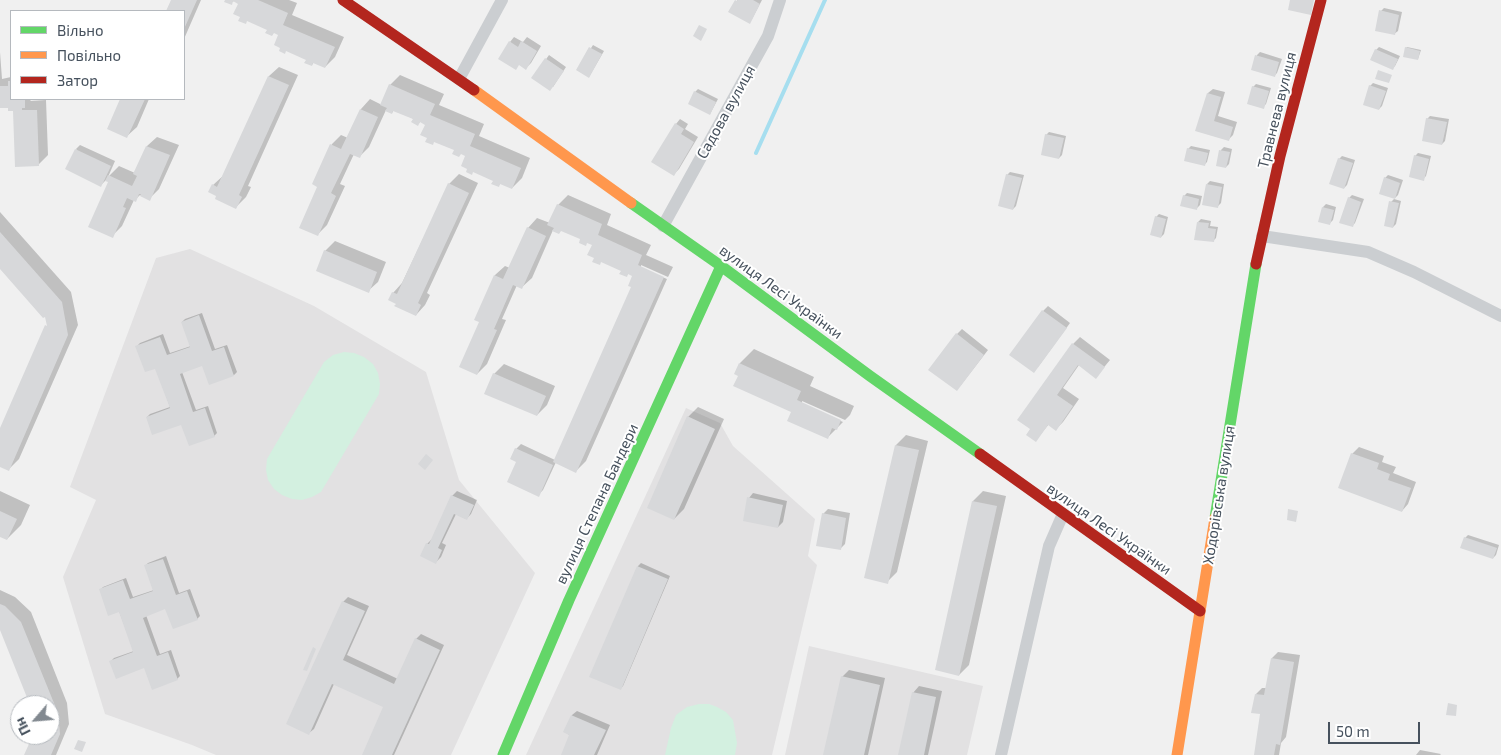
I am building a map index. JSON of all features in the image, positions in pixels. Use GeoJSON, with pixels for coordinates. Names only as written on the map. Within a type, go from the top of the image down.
{"type":"FeatureCollection","features":[{"type":"Feature","properties":{"kind":"street","name":"вулиця Лесі Українки"},"geometry":{"type":"LineString","coordinates":[[343,0],[461,74],[538,137],[665,224],[870,376],[1200,611]]}},
{"type":"Feature","properties":{"kind":"street"},"geometry":{"type":"LineString","coordinates":[[461,74],[502,0]]}},
{"type":"Feature","properties":{"kind":"street","name":"Садова вулиця"},"geometry":{"type":"LineString","coordinates":[[665,224],[768,36],[780,0]]}},
{"type":"Feature","properties":{"kind":"street","name":"Травнева вулиця"},"geometry":{"type":"LineString","coordinates":[[1263,231],[1280,156],[1321,0]]}},
{"type":"Feature","properties":{"kind":"street"},"geometry":{"type":"LineString","coordinates":[[1263,231],[1368,252],[1414,272],[1501,316]]}},
{"type":"Feature","properties":{"kind":"street","name":"Ходорівська вулиця"},"geometry":{"type":"LineString","coordinates":[[1177,755],[1254,275],[1263,231]]}},
{"type":"Feature","properties":{"kind":"street","name":"вулиця Степана Бандери"},"geometry":{"type":"LineString","coordinates":[[503,755],[573,591],[721,266]]}},
{"type":"Feature","properties":{"kind":"street"},"geometry":{"type":"LineString","coordinates":[[1001,755],[1050,546],[1062,514]]}},
{"type":"Feature","properties":{"kind":"shaded area"},"geometry":{"type":"Polygon","coordinates":[[[190,249],[314,306],[426,372],[459,480],[535,573],[451,755],[216,755],[105,714],[63,577],[96,500],[70,487],[156,258],[190,249]]]}},
{"type":"Feature","properties":{"kind":"shaded area"},"geometry":{"type":"Polygon","coordinates":[[[686,408],[720,423],[733,446],[815,519],[808,556],[817,565],[772,755],[526,755],[686,408]]]}},
{"type":"Feature","properties":{"kind":"shaded area"},"geometry":{"type":"Polygon","coordinates":[[[809,646],[983,686],[967,755],[785,755],[809,646]]]}},
{"type":"Feature","properties":{"kind":"green space"},"geometry":{"type":"Polygon","coordinates":[[[344,352],[364,357],[373,364],[378,373],[379,394],[321,492],[302,500],[292,499],[274,489],[268,480],[266,470],[267,459],[324,362],[333,355],[344,352]]]}},
{"type":"Feature","properties":{"kind":"green space"},"geometry":{"type":"Polygon","coordinates":[[[709,704],[717,707],[726,712],[733,720],[737,743],[735,755],[665,755],[676,715],[687,707],[709,704]]]}},
{"type":"Feature","properties":{"kind":"building"},"geometry":{"type":"Polygon","coordinates":[[[171,0],[197,0],[185,27],[185,10],[166,10],[171,0]]]}},
{"type":"Feature","properties":{"kind":"building"},"geometry":{"type":"Polygon","coordinates":[[[225,0],[258,0],[288,13],[283,25],[335,47],[325,68],[313,63],[312,66],[304,63],[306,60],[286,51],[285,54],[279,51],[280,48],[274,45],[278,35],[274,33],[272,36],[265,33],[267,30],[247,21],[246,24],[238,21],[240,17],[233,14],[238,4],[233,1],[232,5],[224,2],[225,0]]]}},
{"type":"Feature","properties":{"kind":"building"},"geometry":{"type":"Polygon","coordinates":[[[735,0],[753,0],[760,4],[750,24],[728,12],[735,0]]]}},
{"type":"Feature","properties":{"kind":"building"},"geometry":{"type":"Polygon","coordinates":[[[1290,0],[1314,0],[1311,15],[1288,10],[1290,0]]]}},
{"type":"Feature","properties":{"kind":"building"},"geometry":{"type":"Polygon","coordinates":[[[1379,10],[1399,15],[1395,35],[1375,31],[1379,10]]]}},
{"type":"Feature","properties":{"kind":"building"},"geometry":{"type":"Polygon","coordinates":[[[699,25],[707,29],[701,41],[693,36],[699,25]]]}},
{"type":"Feature","properties":{"kind":"building"},"geometry":{"type":"Polygon","coordinates":[[[509,41],[518,47],[521,41],[537,51],[526,70],[519,65],[516,70],[498,59],[509,41]]]}},
{"type":"Feature","properties":{"kind":"building"},"geometry":{"type":"Polygon","coordinates":[[[589,47],[602,54],[589,78],[576,70],[589,47]]]}},
{"type":"Feature","properties":{"kind":"building"},"geometry":{"type":"Polygon","coordinates":[[[1405,47],[1420,51],[1418,60],[1403,57],[1405,47]]]}},
{"type":"Feature","properties":{"kind":"building"},"geometry":{"type":"Polygon","coordinates":[[[1375,49],[1398,59],[1393,70],[1370,60],[1375,49]]]}},
{"type":"Feature","properties":{"kind":"building"},"geometry":{"type":"Polygon","coordinates":[[[1255,55],[1279,62],[1275,77],[1251,70],[1255,55]]]}},
{"type":"Feature","properties":{"kind":"building"},"geometry":{"type":"Polygon","coordinates":[[[545,58],[564,71],[550,91],[531,78],[545,58]]]}},
{"type":"Feature","properties":{"kind":"building"},"geometry":{"type":"Polygon","coordinates":[[[1378,70],[1392,75],[1389,83],[1375,79],[1378,70]]]}},
{"type":"Feature","properties":{"kind":"building"},"geometry":{"type":"Polygon","coordinates":[[[268,76],[289,85],[239,195],[242,197],[236,209],[215,199],[216,196],[208,192],[212,184],[217,187],[268,76]]]}},
{"type":"Feature","properties":{"kind":"building"},"geometry":{"type":"Polygon","coordinates":[[[8,81],[10,81],[10,100],[25,100],[25,108],[22,108],[22,110],[37,110],[39,166],[15,167],[13,111],[8,111],[8,108],[0,108],[0,86],[8,86],[8,81]]]}},
{"type":"Feature","properties":{"kind":"building"},"geometry":{"type":"Polygon","coordinates":[[[389,84],[435,104],[430,115],[475,134],[470,146],[521,168],[512,189],[500,184],[499,187],[491,184],[493,181],[473,172],[472,175],[466,172],[467,169],[461,166],[465,156],[461,154],[459,157],[452,154],[454,150],[434,142],[433,145],[425,142],[427,138],[420,135],[425,125],[420,122],[418,126],[411,122],[413,119],[393,111],[392,114],[385,111],[387,108],[380,105],[389,84]]]}},
{"type":"Feature","properties":{"kind":"building"},"geometry":{"type":"Polygon","coordinates":[[[1369,85],[1386,91],[1379,110],[1363,105],[1369,85]]]}},
{"type":"Feature","properties":{"kind":"building"},"geometry":{"type":"Polygon","coordinates":[[[1252,86],[1269,91],[1264,109],[1247,104],[1252,86]]]}},
{"type":"Feature","properties":{"kind":"building"},"geometry":{"type":"Polygon","coordinates":[[[694,91],[716,102],[710,115],[688,104],[694,91]]]}},
{"type":"Feature","properties":{"kind":"building"},"geometry":{"type":"Polygon","coordinates":[[[1207,93],[1221,97],[1214,121],[1233,127],[1229,141],[1195,131],[1207,93]]]}},
{"type":"Feature","properties":{"kind":"building"},"geometry":{"type":"Polygon","coordinates":[[[120,100],[145,100],[127,138],[107,129],[120,100]]]}},
{"type":"Feature","properties":{"kind":"building"},"geometry":{"type":"Polygon","coordinates":[[[360,109],[378,117],[360,158],[350,154],[331,193],[336,196],[318,236],[299,228],[317,187],[312,184],[330,144],[341,149],[360,109]]]}},
{"type":"Feature","properties":{"kind":"building"},"geometry":{"type":"Polygon","coordinates":[[[1426,118],[1447,122],[1442,145],[1422,141],[1426,118]]]}},
{"type":"Feature","properties":{"kind":"building"},"geometry":{"type":"Polygon","coordinates":[[[675,123],[684,129],[681,134],[694,142],[674,176],[651,162],[675,123]]]}},
{"type":"Feature","properties":{"kind":"building"},"geometry":{"type":"Polygon","coordinates":[[[1045,134],[1064,138],[1059,159],[1041,155],[1045,134]]]}},
{"type":"Feature","properties":{"kind":"building"},"geometry":{"type":"Polygon","coordinates":[[[146,146],[170,155],[150,201],[140,196],[141,194],[139,194],[136,202],[127,198],[123,207],[126,208],[113,238],[88,227],[108,182],[105,181],[108,175],[132,186],[137,176],[133,174],[146,146]]]}},
{"type":"Feature","properties":{"kind":"building"},"geometry":{"type":"Polygon","coordinates":[[[1187,148],[1208,153],[1205,166],[1184,161],[1187,148]]]}},
{"type":"Feature","properties":{"kind":"building"},"geometry":{"type":"Polygon","coordinates":[[[75,149],[111,166],[101,187],[65,169],[75,149]]]}},
{"type":"Feature","properties":{"kind":"building"},"geometry":{"type":"Polygon","coordinates":[[[1219,150],[1230,152],[1226,168],[1216,166],[1219,150]]]}},
{"type":"Feature","properties":{"kind":"building"},"geometry":{"type":"Polygon","coordinates":[[[1414,155],[1429,159],[1424,181],[1409,177],[1414,155]]]}},
{"type":"Feature","properties":{"kind":"building"},"geometry":{"type":"Polygon","coordinates":[[[1338,158],[1353,163],[1344,189],[1329,184],[1338,158]]]}},
{"type":"Feature","properties":{"kind":"building"},"geometry":{"type":"Polygon","coordinates":[[[1006,174],[1022,178],[1013,210],[998,206],[1006,174]]]}},
{"type":"Feature","properties":{"kind":"building"},"geometry":{"type":"Polygon","coordinates":[[[1384,177],[1400,183],[1395,199],[1379,194],[1384,177]]]}},
{"type":"Feature","properties":{"kind":"building"},"geometry":{"type":"Polygon","coordinates":[[[448,183],[469,193],[418,303],[421,305],[416,316],[394,306],[396,304],[388,300],[392,292],[397,294],[448,183]]]}},
{"type":"Feature","properties":{"kind":"building"},"geometry":{"type":"Polygon","coordinates":[[[1206,184],[1222,187],[1218,208],[1202,205],[1206,184]]]}},
{"type":"Feature","properties":{"kind":"building"},"geometry":{"type":"Polygon","coordinates":[[[1183,195],[1199,199],[1197,210],[1180,206],[1183,195]]]}},
{"type":"Feature","properties":{"kind":"building"},"geometry":{"type":"Polygon","coordinates":[[[1348,197],[1361,202],[1353,227],[1339,223],[1348,197]]]}},
{"type":"Feature","properties":{"kind":"building"},"geometry":{"type":"Polygon","coordinates":[[[1389,201],[1399,203],[1393,228],[1384,226],[1389,201]]]}},
{"type":"Feature","properties":{"kind":"building"},"geometry":{"type":"Polygon","coordinates":[[[557,204],[602,224],[598,235],[642,255],[638,265],[664,277],[576,473],[553,462],[631,287],[628,286],[632,276],[628,274],[627,277],[619,274],[621,271],[601,262],[600,265],[592,262],[594,258],[587,255],[592,245],[587,243],[586,246],[579,243],[580,239],[561,231],[559,234],[552,231],[554,228],[547,225],[557,204]]]}},
{"type":"Feature","properties":{"kind":"building"},"geometry":{"type":"Polygon","coordinates":[[[1322,207],[1334,210],[1330,225],[1318,222],[1322,207]]]}},
{"type":"Feature","properties":{"kind":"building"},"geometry":{"type":"Polygon","coordinates":[[[1155,216],[1166,219],[1161,238],[1150,235],[1155,216]]]}},
{"type":"Feature","properties":{"kind":"building"},"geometry":{"type":"Polygon","coordinates":[[[1197,222],[1209,223],[1208,228],[1216,229],[1214,242],[1194,240],[1197,222]]]}},
{"type":"Feature","properties":{"kind":"building"},"geometry":{"type":"Polygon","coordinates":[[[527,227],[546,236],[522,289],[513,285],[494,329],[497,330],[477,375],[459,367],[479,322],[474,320],[494,275],[503,279],[527,227]]]}},
{"type":"Feature","properties":{"kind":"building"},"geometry":{"type":"Polygon","coordinates":[[[0,232],[62,302],[68,335],[9,471],[0,467],[0,428],[45,325],[47,326],[45,317],[43,318],[0,269],[0,232]]]}},
{"type":"Feature","properties":{"kind":"building"},"geometry":{"type":"Polygon","coordinates":[[[324,250],[377,272],[369,293],[316,271],[324,250]]]}},
{"type":"Feature","properties":{"kind":"building"},"geometry":{"type":"Polygon","coordinates":[[[1042,310],[1067,328],[1034,373],[1009,355],[1042,310]]]}},
{"type":"Feature","properties":{"kind":"building"},"geometry":{"type":"Polygon","coordinates":[[[199,315],[212,351],[224,347],[234,376],[209,385],[202,366],[180,374],[193,412],[205,408],[215,437],[189,446],[181,425],[152,435],[146,417],[170,408],[155,369],[145,372],[135,346],[160,337],[167,355],[190,347],[181,322],[199,315]]]}},
{"type":"Feature","properties":{"kind":"building"},"geometry":{"type":"Polygon","coordinates":[[[956,333],[984,355],[957,391],[928,370],[956,333]]]}},
{"type":"Feature","properties":{"kind":"building"},"geometry":{"type":"Polygon","coordinates":[[[1072,343],[1105,367],[1096,379],[1078,365],[1057,395],[1073,406],[1056,431],[1048,425],[1036,442],[1026,435],[1030,429],[1017,420],[1072,343]]]}},
{"type":"Feature","properties":{"kind":"building"},"geometry":{"type":"Polygon","coordinates":[[[739,363],[801,391],[797,400],[841,420],[837,430],[832,428],[828,439],[787,421],[791,412],[733,386],[738,376],[734,374],[739,363]]]}},
{"type":"Feature","properties":{"kind":"building"},"geometry":{"type":"Polygon","coordinates":[[[493,373],[546,396],[537,416],[484,394],[493,373]]]}},
{"type":"Feature","properties":{"kind":"building"},"geometry":{"type":"Polygon","coordinates":[[[687,416],[715,429],[674,520],[647,508],[687,416]]]}},
{"type":"Feature","properties":{"kind":"building"},"geometry":{"type":"Polygon","coordinates":[[[895,445],[919,450],[888,584],[864,578],[895,445]]]}},
{"type":"Feature","properties":{"kind":"building"},"geometry":{"type":"Polygon","coordinates":[[[515,448],[553,465],[539,497],[507,482],[516,462],[510,459],[515,448]]]}},
{"type":"Feature","properties":{"kind":"building"},"geometry":{"type":"Polygon","coordinates":[[[1351,453],[1379,463],[1377,469],[1390,474],[1388,480],[1411,488],[1402,512],[1338,488],[1351,453]]]}},
{"type":"Feature","properties":{"kind":"building"},"geometry":{"type":"Polygon","coordinates":[[[426,454],[433,460],[425,470],[418,464],[426,454]]]}},
{"type":"Feature","properties":{"kind":"building"},"geometry":{"type":"Polygon","coordinates":[[[451,495],[474,505],[467,520],[454,514],[438,548],[442,550],[436,564],[420,556],[426,543],[429,544],[451,495]]]}},
{"type":"Feature","properties":{"kind":"building"},"geometry":{"type":"Polygon","coordinates":[[[747,497],[783,505],[778,528],[743,521],[747,497]]]}},
{"type":"Feature","properties":{"kind":"building"},"geometry":{"type":"Polygon","coordinates":[[[972,501],[997,506],[959,676],[935,670],[972,501]]]}},
{"type":"Feature","properties":{"kind":"building"},"geometry":{"type":"Polygon","coordinates":[[[1288,509],[1298,511],[1296,522],[1287,520],[1288,509]]]}},
{"type":"Feature","properties":{"kind":"building"},"geometry":{"type":"Polygon","coordinates":[[[0,511],[17,519],[7,540],[0,537],[0,511]]]}},
{"type":"Feature","properties":{"kind":"building"},"geometry":{"type":"Polygon","coordinates":[[[822,513],[846,518],[841,550],[816,546],[822,513]]]}},
{"type":"Feature","properties":{"kind":"building"},"geometry":{"type":"Polygon","coordinates":[[[1464,537],[1497,548],[1493,559],[1460,548],[1464,537]]]}},
{"type":"Feature","properties":{"kind":"building"},"geometry":{"type":"Polygon","coordinates":[[[163,559],[176,595],[187,591],[198,620],[173,629],[165,609],[143,618],[157,656],[168,652],[178,680],[152,690],[144,668],[116,679],[109,661],[133,652],[119,612],[108,616],[99,589],[123,580],[130,599],[153,591],[144,565],[163,559]]]}},
{"type":"Feature","properties":{"kind":"building"},"geometry":{"type":"Polygon","coordinates":[[[637,566],[668,579],[621,690],[589,677],[637,566]]]}},
{"type":"Feature","properties":{"kind":"building"},"geometry":{"type":"Polygon","coordinates":[[[342,601],[365,611],[343,660],[394,684],[415,638],[440,650],[392,755],[362,755],[383,707],[332,684],[309,735],[286,724],[342,601]]]}},
{"type":"Feature","properties":{"kind":"building"},"geometry":{"type":"Polygon","coordinates":[[[0,604],[5,606],[21,622],[51,695],[26,695],[0,630],[0,604]]]}},
{"type":"Feature","properties":{"kind":"building"},"geometry":{"type":"Polygon","coordinates":[[[313,647],[316,649],[307,671],[303,670],[313,647]]]}},
{"type":"Feature","properties":{"kind":"building"},"geometry":{"type":"Polygon","coordinates":[[[1271,658],[1294,662],[1280,745],[1276,744],[1274,755],[1254,755],[1260,714],[1251,713],[1255,694],[1264,695],[1271,658]]]}},
{"type":"Feature","properties":{"kind":"building"},"geometry":{"type":"Polygon","coordinates":[[[841,676],[880,685],[864,755],[823,755],[841,676]]]}},
{"type":"Feature","properties":{"kind":"building"},"geometry":{"type":"Polygon","coordinates":[[[912,692],[936,697],[924,755],[898,755],[912,692]]]}},
{"type":"Feature","properties":{"kind":"building"},"geometry":{"type":"Polygon","coordinates":[[[1448,703],[1457,705],[1456,716],[1446,715],[1448,703]]]}},
{"type":"Feature","properties":{"kind":"building"},"geometry":{"type":"Polygon","coordinates":[[[571,715],[606,730],[594,755],[561,755],[569,735],[563,732],[571,715]]]}},
{"type":"Feature","properties":{"kind":"building"},"geometry":{"type":"Polygon","coordinates":[[[78,740],[86,742],[82,752],[74,749],[78,740]]]}},
{"type":"Feature","properties":{"kind":"building"},"geometry":{"type":"Polygon","coordinates":[[[28,745],[55,745],[51,755],[24,755],[28,745]]]}},
{"type":"Feature","properties":{"kind":"waterway"},"geometry":{"type":"LineString","coordinates":[[756,153],[825,0]]}},
{"type":"Feature","properties":{"kind":"traffic: fast"},"geometry":{"type":"LineString","coordinates":[[631,203],[980,454]]}},
{"type":"Feature","properties":{"kind":"traffic: fast"},"geometry":{"type":"LineString","coordinates":[[1215,518],[1256,264]]}},
{"type":"Feature","properties":{"kind":"traffic: fast"},"geometry":{"type":"LineString","coordinates":[[503,755],[569,600],[721,266]]}},
{"type":"Feature","properties":{"kind":"traffic: slow"},"geometry":{"type":"LineString","coordinates":[[474,90],[631,203]]}},
{"type":"Feature","properties":{"kind":"traffic: slow"},"geometry":{"type":"LineString","coordinates":[[1177,755],[1215,518]]}},
{"type":"Feature","properties":{"kind":"traffic: jam"},"geometry":{"type":"LineString","coordinates":[[343,0],[474,90]]}},
{"type":"Feature","properties":{"kind":"traffic: jam"},"geometry":{"type":"LineString","coordinates":[[1256,264],[1280,156],[1321,0]]}},
{"type":"Feature","properties":{"kind":"traffic: jam"},"geometry":{"type":"LineString","coordinates":[[980,454],[1200,611]]}}]}
